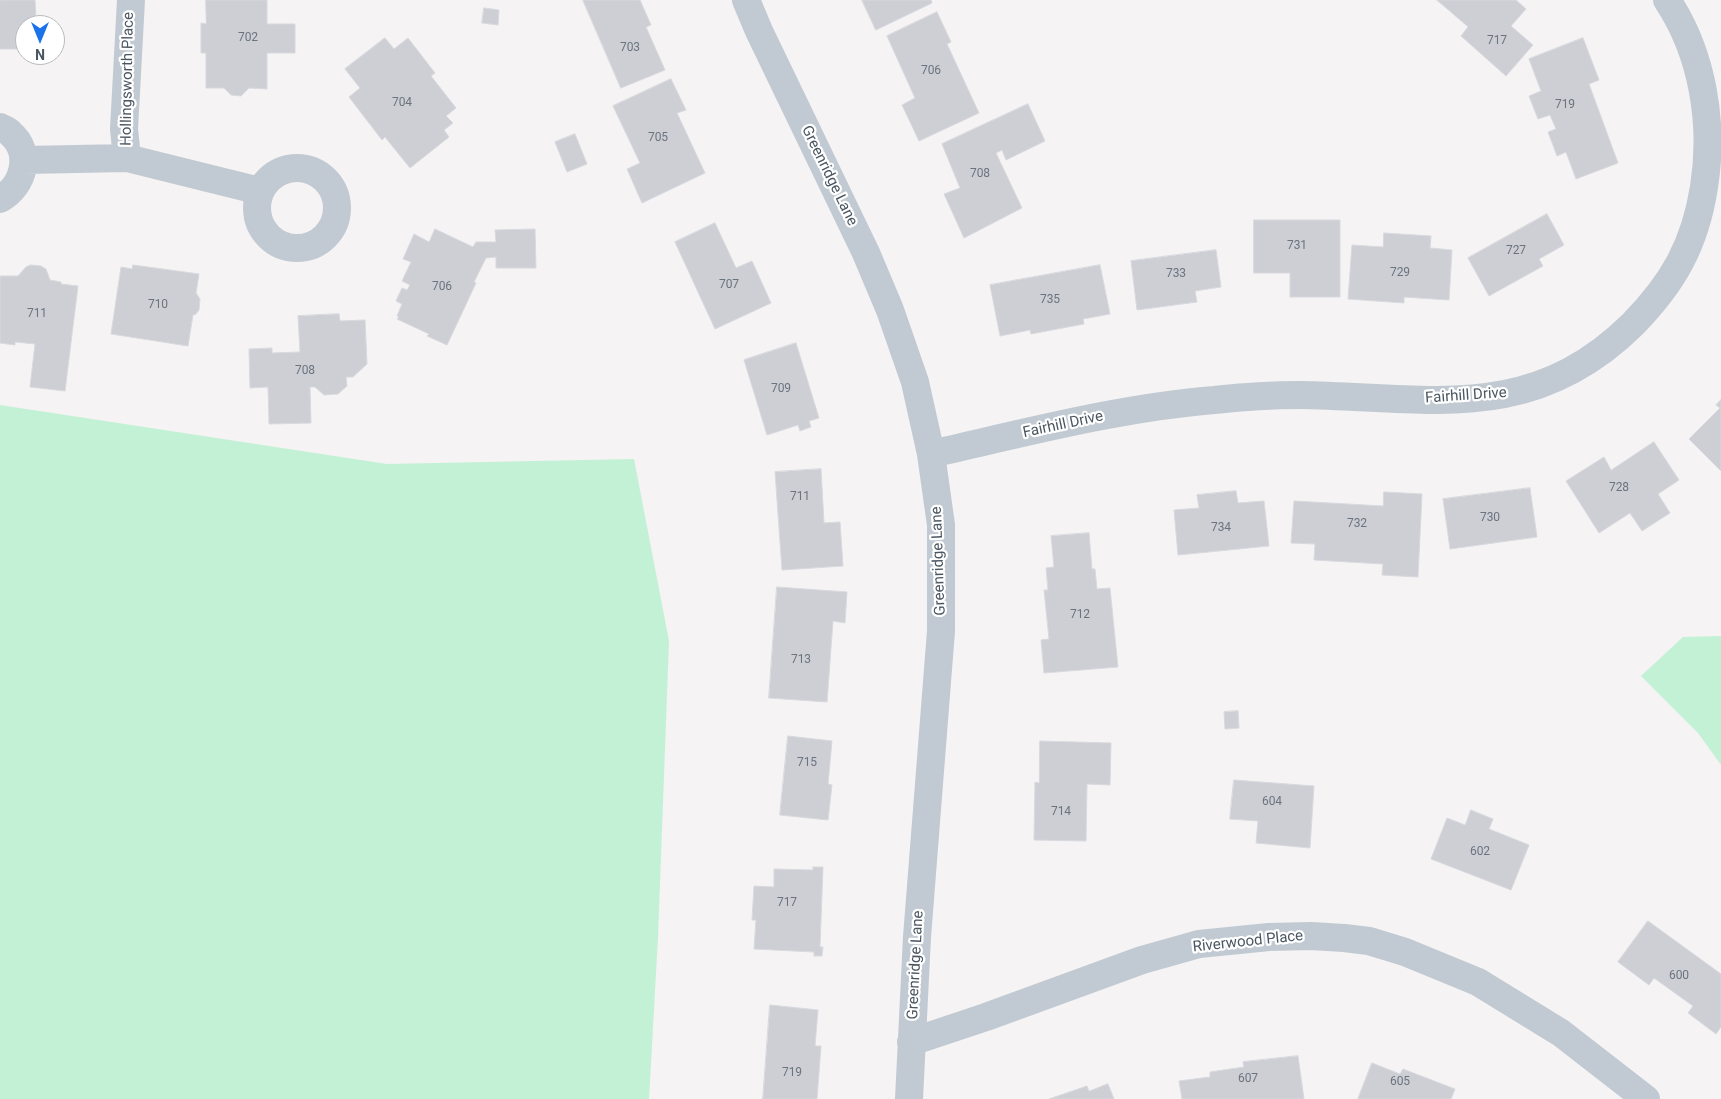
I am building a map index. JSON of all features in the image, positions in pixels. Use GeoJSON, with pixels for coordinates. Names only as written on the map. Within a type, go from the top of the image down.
{"type":"FeatureCollection","features":[{"type":"Feature","properties":{"kind":"street","name":"Hollingsworth Place"},"geometry":{"type":"LineString","coordinates":[[127,158],[124,129],[130,0]]}},
{"type":"Feature","properties":{"kind":"street","name":"Greenridge Lane"},"geometry":{"type":"LineString","coordinates":[[746,0],[759,31],[866,253],[890,310],[915,382],[931,454],[941,526],[941,631],[917,937],[909,1099]]}},
{"type":"Feature","properties":{"kind":"street","name":"Fairhill Drive"},"geometry":{"type":"LineString","coordinates":[[931,454],[1142,409],[1213,400],[1298,395],[1443,401],[1490,398],[1518,392],[1571,372],[1616,340],[1654,303],[1685,254],[1701,204],[1706,177],[1708,142],[1706,113],[1696,57],[1686,33],[1667,0]]}},
{"type":"Feature","properties":{"kind":"street"},"geometry":{"type":"LineString","coordinates":[[0,127],[11,133],[20,145],[24,160],[22,175],[14,189],[0,199]]}},
{"type":"Feature","properties":{"kind":"street","name":"Hollingsworth Place"},"geometry":{"type":"LineString","coordinates":[[24,160],[127,158],[260,191]]}},
{"type":"Feature","properties":{"kind":"street","name":"Riverwood Place"},"geometry":{"type":"LineString","coordinates":[[911,1042],[986,1017],[1142,960],[1199,944],[1269,937],[1311,936],[1344,938],[1369,941],[1406,952],[1478,982],[1561,1033],[1646,1099]]}},
{"type":"Feature","properties":{"kind":"green space"},"geometry":{"type":"Polygon","coordinates":[[[0,405],[387,464],[634,459],[669,641],[658,937],[649,1099],[0,1099],[0,405]]]}},
{"type":"Feature","properties":{"kind":"green space"},"geometry":{"type":"Polygon","coordinates":[[[1721,636],[1721,765],[1698,733],[1641,676],[1683,637],[1721,636]]]}},
{"type":"Feature","properties":{"kind":"building"},"geometry":{"type":"Polygon","coordinates":[[[0,0],[35,0],[36,15],[15,15],[15,49],[0,49],[0,0]]]}},
{"type":"Feature","properties":{"kind":"building"},"geometry":{"type":"Polygon","coordinates":[[[206,0],[267,0],[267,24],[295,24],[295,53],[267,53],[267,89],[249,88],[241,96],[231,95],[224,88],[206,88],[206,53],[201,53],[201,23],[206,24],[206,0]]]}},
{"type":"Feature","properties":{"kind":"building"},"geometry":{"type":"Polygon","coordinates":[[[583,0],[640,0],[651,25],[646,27],[665,70],[621,88],[583,0]]]}},
{"type":"Feature","properties":{"kind":"building"},"geometry":{"type":"Polygon","coordinates":[[[862,0],[931,0],[932,3],[876,30],[862,0]]]}},
{"type":"Feature","properties":{"kind":"building"},"geometry":{"type":"Polygon","coordinates":[[[1437,0],[1516,0],[1526,9],[1511,26],[1533,45],[1506,76],[1461,36],[1468,27],[1437,0]]]}},
{"type":"Feature","properties":{"kind":"building"},"geometry":{"type":"Polygon","coordinates":[[[484,8],[499,10],[498,25],[482,23],[484,8]]]}},
{"type":"Feature","properties":{"kind":"building"},"geometry":{"type":"Polygon","coordinates":[[[937,12],[951,42],[947,44],[979,113],[919,141],[902,105],[915,98],[887,36],[937,12]]]}},
{"type":"Feature","properties":{"kind":"building"},"geometry":{"type":"Polygon","coordinates":[[[385,38],[394,49],[408,38],[435,73],[431,76],[456,108],[446,116],[453,123],[444,130],[449,137],[410,168],[385,137],[382,140],[349,97],[360,88],[345,69],[385,38]]]}},
{"type":"Feature","properties":{"kind":"building"},"geometry":{"type":"Polygon","coordinates":[[[1583,38],[1599,80],[1589,84],[1618,163],[1576,179],[1566,152],[1557,156],[1548,132],[1556,129],[1550,115],[1538,119],[1529,96],[1541,91],[1529,59],[1583,38]]]}},
{"type":"Feature","properties":{"kind":"building"},"geometry":{"type":"Polygon","coordinates":[[[671,79],[686,110],[677,113],[705,173],[642,203],[627,169],[640,163],[613,106],[671,79]]]}},
{"type":"Feature","properties":{"kind":"building"},"geometry":{"type":"Polygon","coordinates":[[[1028,104],[1045,141],[1006,160],[1002,150],[996,153],[1022,208],[964,238],[944,194],[960,188],[942,144],[1028,104]]]}},
{"type":"Feature","properties":{"kind":"building"},"geometry":{"type":"Polygon","coordinates":[[[575,134],[587,164],[567,172],[555,142],[575,134]]]}},
{"type":"Feature","properties":{"kind":"building"},"geometry":{"type":"Polygon","coordinates":[[[1547,214],[1564,245],[1539,259],[1543,266],[1489,296],[1468,258],[1547,214]]]}},
{"type":"Feature","properties":{"kind":"building"},"geometry":{"type":"Polygon","coordinates":[[[1254,220],[1340,220],[1340,297],[1290,297],[1290,273],[1254,273],[1254,220]]]}},
{"type":"Feature","properties":{"kind":"building"},"geometry":{"type":"Polygon","coordinates":[[[715,223],[736,268],[752,261],[771,303],[715,329],[675,242],[715,223]]]}},
{"type":"Feature","properties":{"kind":"building"},"geometry":{"type":"Polygon","coordinates":[[[435,229],[473,247],[476,242],[496,242],[495,230],[535,229],[536,268],[496,268],[496,257],[486,258],[447,345],[397,319],[402,304],[396,301],[402,288],[407,290],[410,285],[402,281],[411,262],[403,259],[414,234],[429,242],[435,229]]]}},
{"type":"Feature","properties":{"kind":"building"},"geometry":{"type":"Polygon","coordinates":[[[1384,233],[1431,236],[1430,248],[1452,250],[1449,300],[1404,297],[1404,303],[1348,299],[1352,245],[1383,247],[1384,233]]]}},
{"type":"Feature","properties":{"kind":"building"},"geometry":{"type":"Polygon","coordinates":[[[1216,250],[1221,287],[1195,291],[1197,302],[1137,310],[1131,261],[1216,250]]]}},
{"type":"Feature","properties":{"kind":"building"},"geometry":{"type":"Polygon","coordinates":[[[31,265],[41,266],[46,269],[50,280],[61,282],[61,284],[78,286],[65,391],[30,387],[35,344],[15,342],[15,345],[0,343],[0,276],[18,276],[26,267],[31,265]]]}},
{"type":"Feature","properties":{"kind":"building"},"geometry":{"type":"Polygon","coordinates":[[[133,265],[199,274],[196,293],[200,299],[199,310],[193,315],[188,346],[111,334],[121,267],[132,269],[133,265]]]}},
{"type":"Feature","properties":{"kind":"building"},"geometry":{"type":"Polygon","coordinates":[[[1100,265],[1110,314],[1083,319],[1084,324],[1031,334],[1030,330],[1000,336],[990,285],[1100,265]]]}},
{"type":"Feature","properties":{"kind":"building"},"geometry":{"type":"Polygon","coordinates":[[[339,314],[340,321],[365,320],[367,364],[353,377],[346,377],[347,386],[338,394],[324,395],[315,387],[310,387],[311,423],[269,424],[268,387],[250,388],[249,349],[272,348],[272,353],[300,352],[298,316],[339,314]]]}},
{"type":"Feature","properties":{"kind":"building"},"geometry":{"type":"Polygon","coordinates":[[[796,343],[819,418],[809,421],[811,427],[800,431],[798,425],[767,435],[744,360],[796,343]]]}},
{"type":"Feature","properties":{"kind":"building"},"geometry":{"type":"Polygon","coordinates":[[[1721,400],[1721,471],[1689,439],[1720,408],[1716,405],[1721,400]]]}},
{"type":"Feature","properties":{"kind":"building"},"geometry":{"type":"Polygon","coordinates":[[[1654,442],[1679,480],[1658,494],[1670,513],[1642,531],[1630,513],[1599,533],[1566,481],[1604,457],[1611,470],[1654,442]]]}},
{"type":"Feature","properties":{"kind":"building"},"geometry":{"type":"Polygon","coordinates":[[[821,469],[824,523],[840,522],[843,566],[782,570],[775,472],[821,469]]]}},
{"type":"Feature","properties":{"kind":"building"},"geometry":{"type":"Polygon","coordinates":[[[1530,488],[1537,537],[1450,549],[1443,499],[1530,488]]]}},
{"type":"Feature","properties":{"kind":"building"},"geometry":{"type":"Polygon","coordinates":[[[1236,491],[1238,503],[1264,501],[1269,546],[1178,555],[1174,510],[1199,508],[1197,495],[1236,491]]]}},
{"type":"Feature","properties":{"kind":"building"},"geometry":{"type":"Polygon","coordinates":[[[1384,492],[1422,494],[1418,577],[1382,575],[1383,564],[1314,560],[1315,544],[1291,543],[1294,501],[1383,506],[1384,492]]]}},
{"type":"Feature","properties":{"kind":"building"},"geometry":{"type":"Polygon","coordinates":[[[1089,533],[1092,569],[1095,569],[1097,589],[1110,588],[1118,667],[1044,673],[1041,640],[1049,639],[1044,590],[1048,590],[1046,568],[1054,567],[1051,536],[1089,533]]]}},
{"type":"Feature","properties":{"kind":"building"},"geometry":{"type":"Polygon","coordinates":[[[777,587],[847,592],[845,623],[833,621],[827,702],[769,698],[777,587]]]}},
{"type":"Feature","properties":{"kind":"building"},"geometry":{"type":"Polygon","coordinates":[[[1238,711],[1239,728],[1225,729],[1224,712],[1238,711]]]}},
{"type":"Feature","properties":{"kind":"building"},"geometry":{"type":"Polygon","coordinates":[[[788,736],[832,741],[828,784],[832,785],[828,820],[780,815],[788,736]]]}},
{"type":"Feature","properties":{"kind":"building"},"geometry":{"type":"Polygon","coordinates":[[[1040,741],[1111,743],[1110,785],[1087,784],[1086,841],[1034,840],[1035,782],[1039,783],[1040,741]]]}},
{"type":"Feature","properties":{"kind":"building"},"geometry":{"type":"Polygon","coordinates":[[[1234,780],[1314,786],[1310,848],[1256,843],[1258,821],[1230,819],[1234,780]]]}},
{"type":"Feature","properties":{"kind":"building"},"geometry":{"type":"Polygon","coordinates":[[[1471,810],[1493,819],[1489,829],[1529,845],[1511,890],[1431,859],[1447,818],[1465,825],[1471,810]]]}},
{"type":"Feature","properties":{"kind":"building"},"geometry":{"type":"Polygon","coordinates":[[[813,867],[823,867],[820,947],[823,947],[822,956],[814,956],[814,952],[754,949],[756,920],[752,920],[754,886],[774,887],[774,869],[813,870],[813,867]]]}},
{"type":"Feature","properties":{"kind":"building"},"geometry":{"type":"Polygon","coordinates":[[[1648,921],[1721,974],[1721,1027],[1716,1034],[1688,1013],[1693,1006],[1654,978],[1649,985],[1618,962],[1648,921]]]}},
{"type":"Feature","properties":{"kind":"building"},"geometry":{"type":"Polygon","coordinates":[[[770,1005],[818,1010],[815,1046],[821,1046],[817,1099],[763,1099],[770,1005]]]}},
{"type":"Feature","properties":{"kind":"building"},"geometry":{"type":"Polygon","coordinates":[[[1298,1056],[1304,1099],[1182,1099],[1179,1081],[1210,1077],[1210,1072],[1244,1067],[1243,1062],[1298,1056]]]}},
{"type":"Feature","properties":{"kind":"building"},"geometry":{"type":"Polygon","coordinates":[[[1372,1063],[1400,1074],[1403,1069],[1455,1089],[1451,1099],[1358,1099],[1372,1063]]]}},
{"type":"Feature","properties":{"kind":"building"},"geometry":{"type":"Polygon","coordinates":[[[1108,1084],[1114,1099],[1049,1099],[1087,1086],[1089,1091],[1108,1084]]]}}]}
